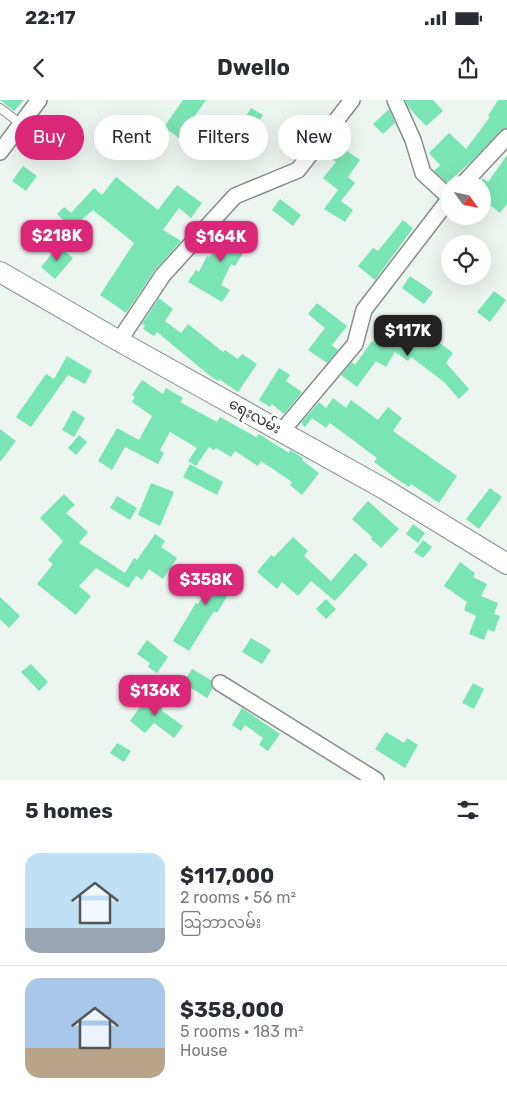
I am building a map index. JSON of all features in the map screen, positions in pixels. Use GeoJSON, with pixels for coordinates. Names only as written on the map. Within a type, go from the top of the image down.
{"type":"FeatureCollection","features":[{"type":"Feature","properties":{"kind":"street"},"geometry":{"type":"LineString","coordinates":[[28,115],[39,100]]}},
{"type":"Feature","properties":{"kind":"street"},"geometry":{"type":"LineString","coordinates":[[119,342],[163,275],[235,196],[298,170],[352,100]]}},
{"type":"Feature","properties":{"kind":"street"},"geometry":{"type":"LineString","coordinates":[[395,100],[413,140],[423,173],[441,190]]}},
{"type":"Feature","properties":{"kind":"street"},"geometry":{"type":"LineString","coordinates":[[0,152],[15,132]]}},
{"type":"Feature","properties":{"kind":"street"},"geometry":{"type":"LineString","coordinates":[[471,175],[507,137]]}},
{"type":"Feature","properties":{"kind":"street"},"geometry":{"type":"LineString","coordinates":[[282,431],[355,344],[364,310],[441,210]]}},
{"type":"Feature","properties":{"kind":"street","name":"ရေးလမ်း"},"geometry":{"type":"LineString","coordinates":[[0,272],[119,342],[282,431],[507,564]]}},
{"type":"Feature","properties":{"kind":"street"},"geometry":{"type":"LineString","coordinates":[[220,683],[376,780]]}},
{"type":"Feature","properties":{"kind":"lane"},"geometry":{"type":"LineString","coordinates":[[0,108],[15,119]]}},
{"type":"Feature","properties":{"kind":"building"},"geometry":{"type":"Polygon","coordinates":[[[0,100],[24,100],[14,111],[0,100]]]}},
{"type":"Feature","properties":{"kind":"building"},"geometry":{"type":"Polygon","coordinates":[[[183,100],[206,100],[195,115],[179,115],[179,138],[169,131],[169,120],[183,100]]]}},
{"type":"Feature","properties":{"kind":"building"},"geometry":{"type":"Polygon","coordinates":[[[405,100],[433,100],[443,111],[426,126],[409,108],[405,100]]]}},
{"type":"Feature","properties":{"kind":"building"},"geometry":{"type":"Polygon","coordinates":[[[498,100],[507,100],[507,128],[500,131],[456,175],[441,175],[441,177],[434,171],[440,165],[429,153],[449,133],[466,149],[490,117],[488,116],[498,100]]]}},
{"type":"Feature","properties":{"kind":"building"},"geometry":{"type":"Polygon","coordinates":[[[251,108],[263,115],[247,115],[251,108]]]}},
{"type":"Feature","properties":{"kind":"building"},"geometry":{"type":"Polygon","coordinates":[[[389,109],[395,123],[383,134],[373,124],[389,109]]]}},
{"type":"Feature","properties":{"kind":"building"},"geometry":{"type":"Polygon","coordinates":[[[351,154],[360,160],[348,177],[355,183],[341,201],[353,210],[345,222],[324,209],[338,190],[323,178],[336,162],[333,160],[351,160],[351,154]]]}},
{"type":"Feature","properties":{"kind":"building"},"geometry":{"type":"Polygon","coordinates":[[[507,155],[507,204],[500,213],[491,206],[491,178],[507,155]]]}},
{"type":"Feature","properties":{"kind":"building"},"geometry":{"type":"Polygon","coordinates":[[[23,166],[37,176],[26,191],[12,181],[23,166]]]}},
{"type":"Feature","properties":{"kind":"building"},"geometry":{"type":"Polygon","coordinates":[[[116,177],[158,210],[177,185],[202,203],[191,218],[179,208],[163,230],[181,241],[155,270],[126,313],[100,295],[134,243],[93,210],[72,228],[57,214],[64,207],[71,213],[94,188],[102,195],[116,177]]]}},
{"type":"Feature","properties":{"kind":"building"},"geometry":{"type":"Polygon","coordinates":[[[280,199],[301,215],[293,226],[272,210],[280,199]]]}},
{"type":"Feature","properties":{"kind":"building"},"geometry":{"type":"Polygon","coordinates":[[[403,220],[413,228],[375,280],[358,266],[373,248],[378,251],[403,220]]]}},
{"type":"Feature","properties":{"kind":"building"},"geometry":{"type":"Polygon","coordinates":[[[229,224],[252,239],[235,266],[231,264],[221,285],[230,290],[222,302],[188,282],[196,270],[199,272],[207,256],[210,257],[229,224]]]}},
{"type":"Feature","properties":{"kind":"building"},"geometry":{"type":"Polygon","coordinates":[[[58,246],[73,258],[55,279],[41,267],[58,246]]]}},
{"type":"Feature","properties":{"kind":"building"},"geometry":{"type":"Polygon","coordinates":[[[410,276],[433,292],[424,304],[402,288],[410,276]]]}},
{"type":"Feature","properties":{"kind":"building"},"geometry":{"type":"Polygon","coordinates":[[[494,291],[506,300],[490,322],[477,312],[494,291]]]}},
{"type":"Feature","properties":{"kind":"building"},"geometry":{"type":"Polygon","coordinates":[[[159,298],[173,309],[165,321],[181,333],[188,324],[223,352],[225,350],[238,359],[242,354],[257,364],[238,392],[219,379],[218,381],[209,375],[157,332],[154,336],[143,329],[145,326],[142,324],[159,298]]]}},
{"type":"Feature","properties":{"kind":"building"},"geometry":{"type":"Polygon","coordinates":[[[317,303],[347,326],[332,345],[338,350],[327,363],[308,350],[325,328],[308,314],[317,303]]]}},
{"type":"Feature","properties":{"kind":"building"},"geometry":{"type":"Polygon","coordinates":[[[411,321],[453,353],[446,363],[469,389],[459,399],[444,382],[411,357],[408,361],[395,352],[386,367],[376,361],[357,387],[341,375],[352,362],[355,365],[372,341],[376,343],[383,332],[397,341],[411,321]]]}},
{"type":"Feature","properties":{"kind":"building"},"geometry":{"type":"Polygon","coordinates":[[[67,356],[92,371],[85,384],[68,375],[31,427],[16,417],[46,374],[54,379],[67,356]]]}},
{"type":"Feature","properties":{"kind":"building"},"geometry":{"type":"Polygon","coordinates":[[[279,368],[290,375],[286,381],[302,392],[284,414],[272,404],[270,407],[259,400],[279,368]]]}},
{"type":"Feature","properties":{"kind":"building"},"geometry":{"type":"Polygon","coordinates":[[[142,380],[163,394],[166,388],[183,398],[180,402],[217,422],[220,417],[256,437],[259,434],[289,453],[290,450],[303,458],[302,460],[319,473],[302,495],[290,485],[292,482],[261,461],[258,466],[235,451],[231,457],[216,448],[214,450],[209,447],[196,466],[188,461],[197,448],[170,432],[160,450],[164,453],[158,464],[125,447],[112,470],[98,461],[117,428],[139,440],[152,416],[132,402],[135,397],[132,395],[142,380]]]}},
{"type":"Feature","properties":{"kind":"building"},"geometry":{"type":"Polygon","coordinates":[[[333,398],[346,408],[351,400],[378,420],[388,407],[402,418],[393,431],[457,476],[439,503],[411,484],[409,487],[394,477],[374,462],[377,458],[330,423],[326,428],[312,418],[305,427],[301,423],[319,402],[326,408],[333,398]]]}},
{"type":"Feature","properties":{"kind":"building"},"geometry":{"type":"Polygon","coordinates":[[[73,410],[85,418],[74,437],[62,430],[73,410]]]}},
{"type":"Feature","properties":{"kind":"building"},"geometry":{"type":"Polygon","coordinates":[[[0,429],[16,441],[0,462],[0,429]]]}},
{"type":"Feature","properties":{"kind":"building"},"geometry":{"type":"Polygon","coordinates":[[[79,435],[87,442],[76,455],[68,448],[79,435]]]}},
{"type":"Feature","properties":{"kind":"building"},"geometry":{"type":"Polygon","coordinates":[[[190,464],[223,482],[217,495],[183,477],[190,464]]]}},
{"type":"Feature","properties":{"kind":"building"},"geometry":{"type":"Polygon","coordinates":[[[151,483],[174,492],[160,526],[138,515],[151,483]]]}},
{"type":"Feature","properties":{"kind":"building"},"geometry":{"type":"Polygon","coordinates":[[[490,488],[502,497],[479,529],[466,519],[490,488]]]}},
{"type":"Feature","properties":{"kind":"building"},"geometry":{"type":"Polygon","coordinates":[[[64,494],[75,505],[66,513],[88,532],[79,543],[125,573],[134,558],[137,560],[155,534],[165,541],[161,547],[177,558],[163,579],[149,569],[142,580],[136,576],[128,588],[96,568],[79,586],[91,596],[76,615],[37,584],[53,564],[48,560],[63,541],[40,518],[64,494]]]}},
{"type":"Feature","properties":{"kind":"building"},"geometry":{"type":"Polygon","coordinates":[[[117,496],[137,508],[130,520],[110,508],[117,496]]]}},
{"type":"Feature","properties":{"kind":"building"},"geometry":{"type":"Polygon","coordinates":[[[368,501],[399,529],[381,548],[352,519],[368,501]]]}},
{"type":"Feature","properties":{"kind":"building"},"geometry":{"type":"Polygon","coordinates":[[[413,524],[425,533],[418,543],[406,534],[413,524]]]}},
{"type":"Feature","properties":{"kind":"building"},"geometry":{"type":"Polygon","coordinates":[[[293,537],[308,551],[304,556],[331,581],[355,553],[368,564],[335,601],[311,581],[298,596],[282,582],[277,589],[257,572],[271,555],[274,557],[293,537]]]}},
{"type":"Feature","properties":{"kind":"building"},"geometry":{"type":"Polygon","coordinates":[[[423,540],[432,547],[423,558],[414,552],[423,540]]]}},
{"type":"Feature","properties":{"kind":"building"},"geometry":{"type":"Polygon","coordinates":[[[460,562],[475,573],[473,577],[487,584],[481,596],[498,603],[494,614],[500,616],[494,632],[488,629],[484,640],[469,634],[476,616],[464,610],[467,602],[444,586],[460,562]]]}},
{"type":"Feature","properties":{"kind":"building"},"geometry":{"type":"Polygon","coordinates":[[[213,564],[238,578],[217,613],[214,611],[189,651],[173,641],[196,603],[198,604],[211,583],[204,579],[213,564]]]}},
{"type":"Feature","properties":{"kind":"building"},"geometry":{"type":"Polygon","coordinates":[[[0,597],[20,616],[9,628],[0,619],[0,597]]]}},
{"type":"Feature","properties":{"kind":"building"},"geometry":{"type":"Polygon","coordinates":[[[326,599],[336,609],[326,619],[316,609],[326,599]]]}},
{"type":"Feature","properties":{"kind":"building"},"geometry":{"type":"Polygon","coordinates":[[[251,638],[271,650],[262,664],[242,652],[251,638]]]}},
{"type":"Feature","properties":{"kind":"building"},"geometry":{"type":"Polygon","coordinates":[[[147,640],[168,657],[157,673],[148,667],[150,663],[137,654],[147,640]]]}},
{"type":"Feature","properties":{"kind":"building"},"geometry":{"type":"Polygon","coordinates":[[[31,664],[48,682],[39,691],[21,672],[31,664]]]}},
{"type":"Feature","properties":{"kind":"building"},"geometry":{"type":"Polygon","coordinates":[[[192,669],[211,680],[213,688],[207,698],[183,683],[192,669]]]}},
{"type":"Feature","properties":{"kind":"building"},"geometry":{"type":"Polygon","coordinates":[[[473,683],[484,689],[474,709],[462,703],[473,683]]]}},
{"type":"Feature","properties":{"kind":"building"},"geometry":{"type":"Polygon","coordinates":[[[149,694],[165,705],[161,710],[183,726],[174,738],[154,723],[145,733],[130,721],[149,694]]]}},
{"type":"Feature","properties":{"kind":"building"},"geometry":{"type":"Polygon","coordinates":[[[242,708],[280,734],[268,751],[259,745],[263,738],[245,725],[241,731],[232,725],[242,708]]]}},
{"type":"Feature","properties":{"kind":"building"},"geometry":{"type":"Polygon","coordinates":[[[386,732],[404,743],[407,738],[418,745],[405,768],[375,749],[386,732]]]}},
{"type":"Feature","properties":{"kind":"building"},"geometry":{"type":"Polygon","coordinates":[[[117,743],[131,751],[124,762],[110,753],[117,743]]]}}]}
